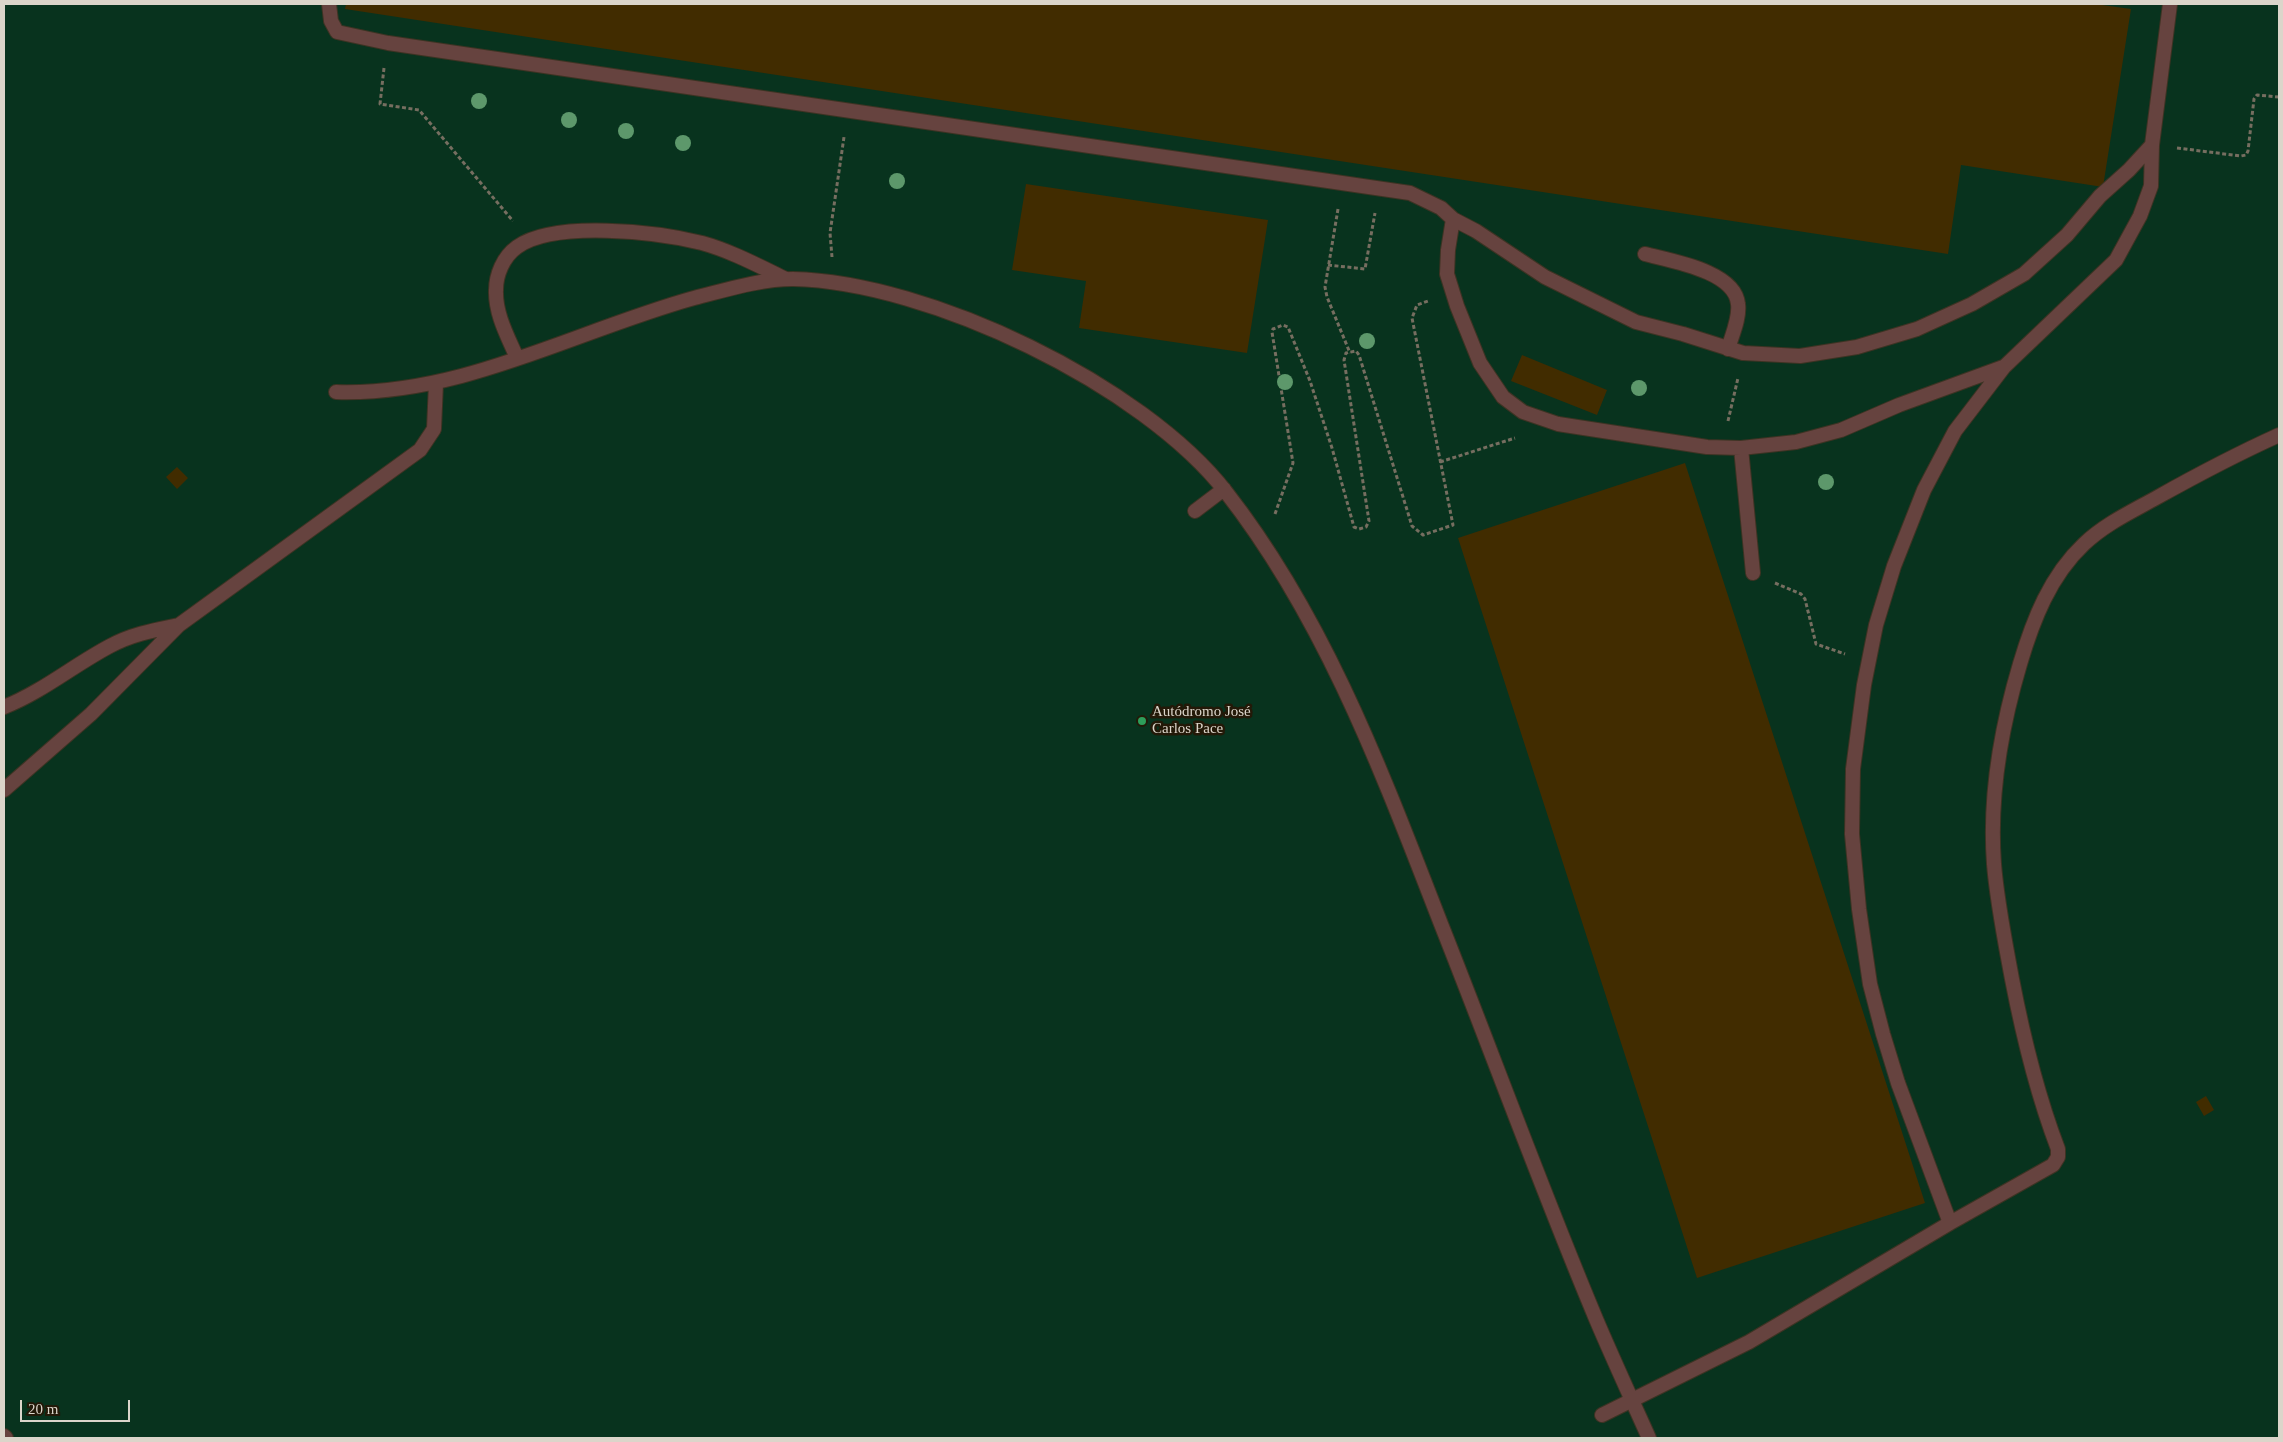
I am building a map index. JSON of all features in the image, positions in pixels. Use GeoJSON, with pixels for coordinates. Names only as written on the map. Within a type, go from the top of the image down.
{"type":"FeatureCollection","features":[{"type":"Feature","properties":{"kind":"lane"},"geometry":{"type":"LineString","coordinates":[[329,4],[331,21],[337,32],[388,43],[1380,187],[1410,193],[1427,199],[1453,219],[1476,231],[1545,276],[1610,310],[1636,322],[1683,334],[1743,353],[1800,356],[1857,347],[1917,330],[1972,304],[2024,274],[2067,235],[2100,196],[2129,170],[2152,145]]}},
{"type":"Feature","properties":{"kind":"lane"},"geometry":{"type":"LineString","coordinates":[[1950,1223],[1898,1083],[1870,984],[1859,909],[1852,834],[1853,769],[1864,686],[1876,625],[1894,566],[1924,490],[1946,448],[1965,417],[2004,367],[2116,260],[2140,216],[2151,186],[2152,145],[2170,4]]}},
{"type":"Feature","properties":{"kind":"lane"},"geometry":{"type":"LineString","coordinates":[[1453,219],[1448,250],[1447,274],[1457,306],[1480,363],[1502,397],[1523,412],[1558,424],[1666,442],[1722,448],[1741,448],[1796,442],[1841,430],[1899,405],[2004,367]]}},
{"type":"Feature","properties":{"kind":"lane"},"geometry":{"type":"LineString","coordinates":[[517,358],[502,324],[496,291],[498,274],[505,260],[516,248],[529,240],[570,231],[609,230],[654,234],[703,243],[736,255],[786,279]]}},
{"type":"Feature","properties":{"kind":"lane"},"geometry":{"type":"LineString","coordinates":[[1645,254],[1693,266],[1716,277],[1734,290],[1738,304],[1728,349]]}},
{"type":"Feature","properties":{"kind":"lane"},"geometry":{"type":"LineString","coordinates":[[336,392],[380,391],[436,383],[473,374],[652,310],[735,287],[786,279],[834,281],[869,288],[940,310],[1035,350],[1099,384],[1168,433],[1224,489],[1264,546],[1347,691],[1412,848],[1596,1319],[1649,1438]]}},
{"type":"Feature","properties":{"kind":"lane"},"geometry":{"type":"LineString","coordinates":[[4,790],[91,714],[179,625],[420,450],[434,429],[436,383]]}},
{"type":"Feature","properties":{"kind":"lane"},"geometry":{"type":"LineString","coordinates":[[1602,1415],[1749,1342],[1950,1223],[2053,1165],[2058,1157],[2058,1149],[2021,1028],[2002,924],[1994,863],[1994,806],[2000,743],[2014,683],[2030,630],[2044,598],[2060,573],[2084,545],[2110,524],[2228,458],[2279,435]]}},
{"type":"Feature","properties":{"kind":"lane"},"geometry":{"type":"LineString","coordinates":[[1741,448],[1753,573]]}},
{"type":"Feature","properties":{"kind":"lane"},"geometry":{"type":"LineString","coordinates":[[1195,511],[1224,489]]}},
{"type":"Feature","properties":{"kind":"lane"},"geometry":{"type":"LineString","coordinates":[[4,707],[31,695],[110,646],[149,631],[179,625]]}},
{"type":"Feature","properties":{"kind":"path"},"geometry":{"type":"LineString","coordinates":[[388,43],[380,104],[419,110],[529,240]]}},
{"type":"Feature","properties":{"kind":"path"},"geometry":{"type":"LineString","coordinates":[[2152,145],[2241,156],[2246,155],[2257,95],[2279,97]]}},
{"type":"Feature","properties":{"kind":"path"},"geometry":{"type":"LineString","coordinates":[[834,281],[830,233],[848,109]]}},
{"type":"Feature","properties":{"kind":"path"},"geometry":{"type":"LineString","coordinates":[[1328,266],[1365,269],[1380,187]]}},
{"type":"Feature","properties":{"kind":"path"},"geometry":{"type":"LineString","coordinates":[[1339,205],[1325,288],[1350,353]]}},
{"type":"Feature","properties":{"kind":"path"},"geometry":{"type":"LineString","coordinates":[[1264,546],[1293,463],[1272,332],[1273,329],[1283,324],[1288,327],[1310,381],[1332,448],[1353,525],[1359,529],[1368,526],[1369,521],[1344,360],[1346,353],[1356,351],[1359,355],[1412,526],[1423,535],[1453,526],[1412,318],[1417,305]]}},
{"type":"Feature","properties":{"kind":"path"},"geometry":{"type":"LineString","coordinates":[[1722,448],[1743,353]]}},
{"type":"Feature","properties":{"kind":"path"},"geometry":{"type":"LineString","coordinates":[[1440,462],[1558,424]]}},
{"type":"Feature","properties":{"kind":"path"},"geometry":{"type":"LineString","coordinates":[[1753,573],[1803,596],[1806,601],[1816,644],[1852,657]]}},
{"type":"Feature","properties":{"kind":"green space","name":"Autódromo José Carlos Pace"},"geometry":{"type":"Polygon","coordinates":[[[4,4],[2279,4],[2279,1438],[4,1438],[4,4]]]}},
{"type":"Feature","properties":{"kind":"building"},"geometry":{"type":"Polygon","coordinates":[[[346,4],[2095,4],[2131,9],[2103,187],[1961,165],[1948,254],[345,9],[346,4]]]}},
{"type":"Feature","properties":{"kind":"building"},"geometry":{"type":"Polygon","coordinates":[[[1026,184],[1268,220],[1247,353],[1079,328],[1086,281],[1012,270],[1026,184]]]}},
{"type":"Feature","properties":{"kind":"building"},"geometry":{"type":"Polygon","coordinates":[[[1522,355],[1607,390],[1597,415],[1511,381],[1522,355]]]}},
{"type":"Feature","properties":{"kind":"building"},"geometry":{"type":"Polygon","coordinates":[[[1685,463],[1925,1203],[1697,1278],[1458,538],[1685,463]]]}},
{"type":"Feature","properties":{"kind":"building"},"geometry":{"type":"Polygon","coordinates":[[[177,467],[188,478],[177,489],[166,477],[177,467]]]}},
{"type":"Feature","properties":{"kind":"building"},"geometry":{"type":"Polygon","coordinates":[[[2206,1096],[2214,1110],[2204,1116],[2196,1102],[2206,1096]]]}},
{"type":"Feature","properties":{"kind":"place","name":"Autódromo José Carlos Pace"},"geometry":{"type":"Point","coordinates":[1142,721]}}]}
